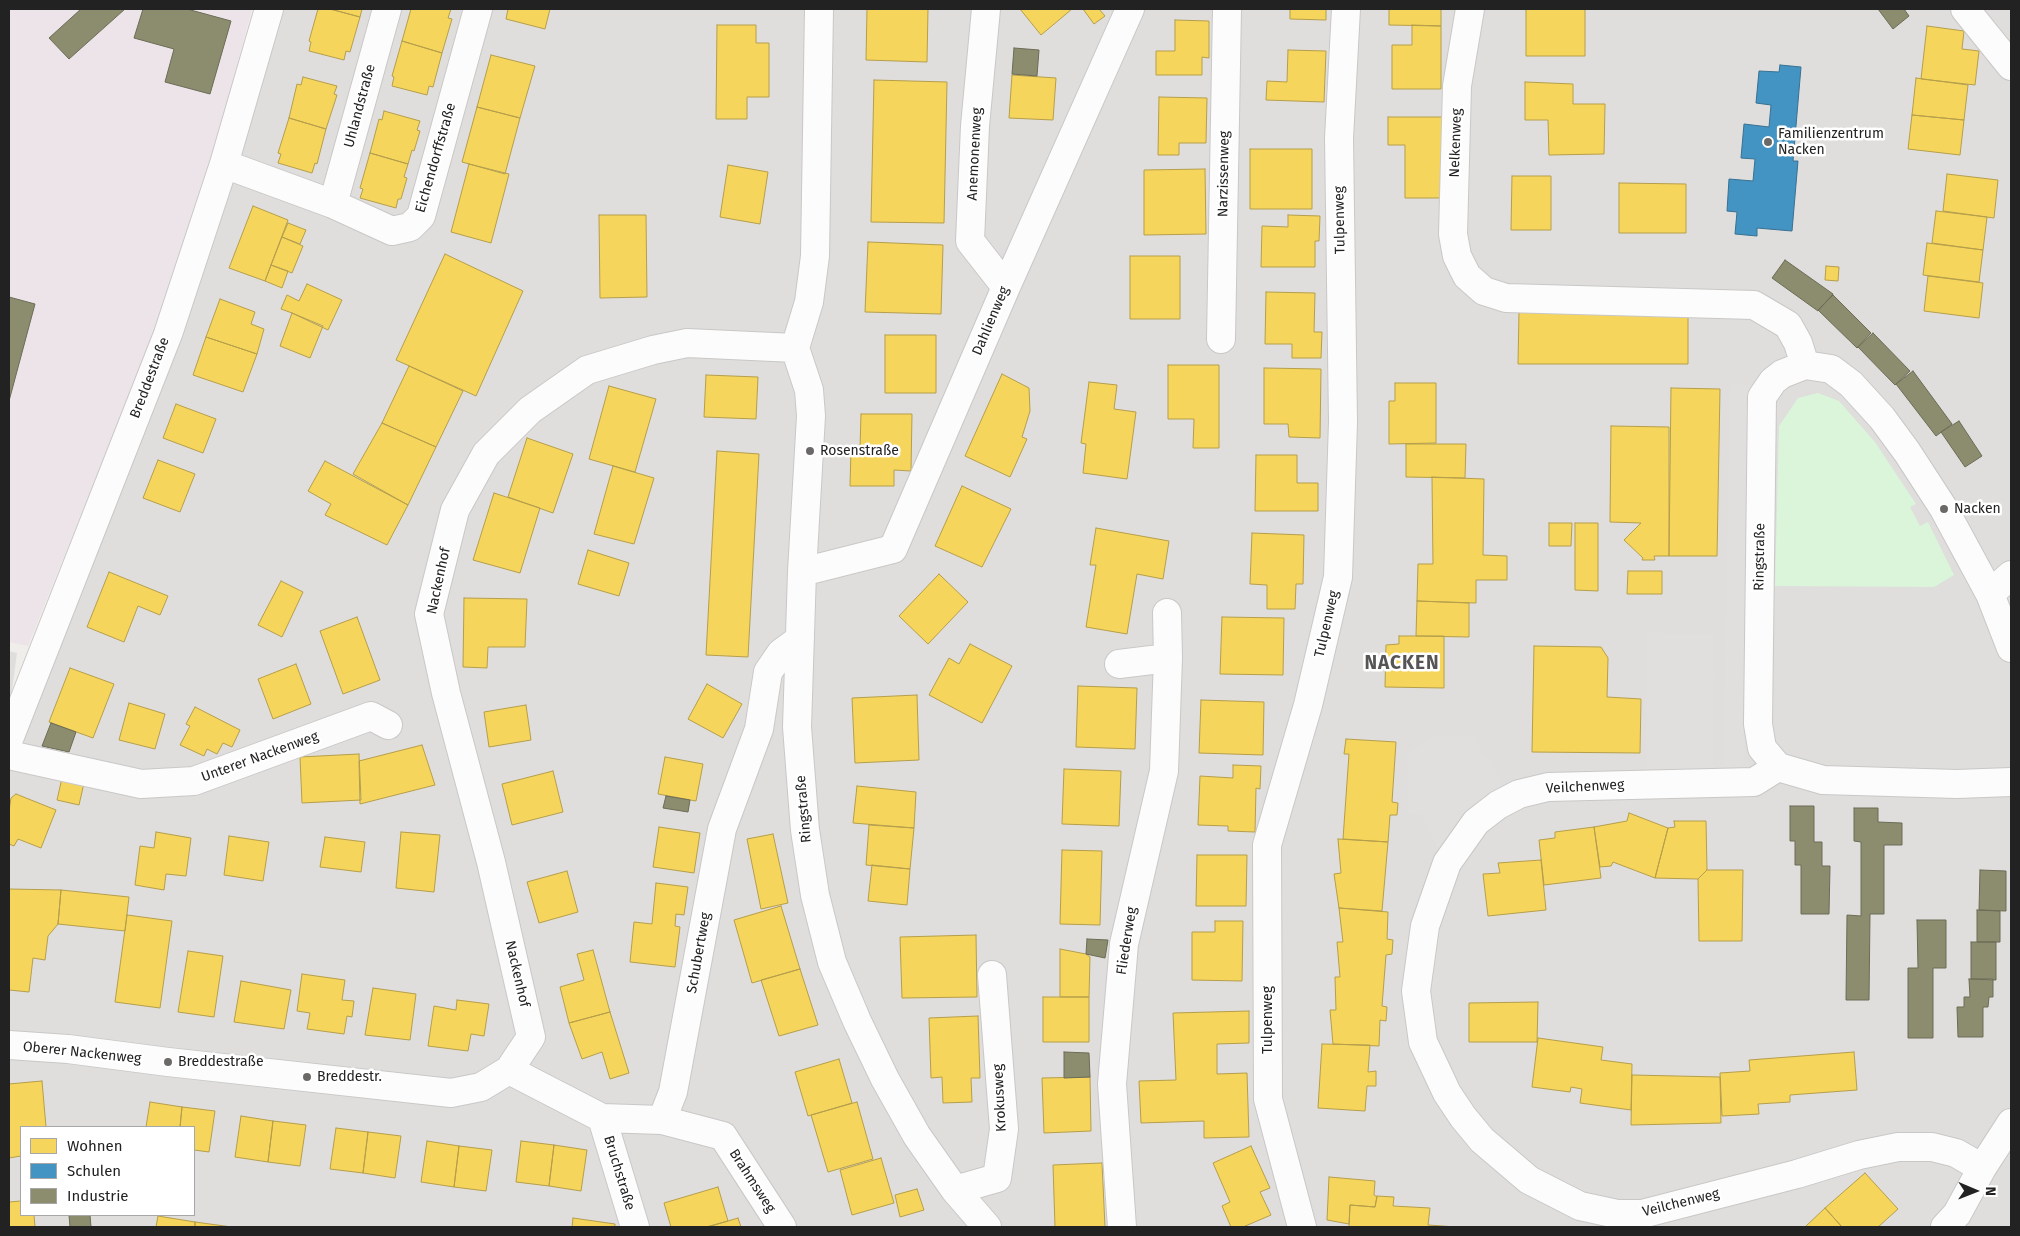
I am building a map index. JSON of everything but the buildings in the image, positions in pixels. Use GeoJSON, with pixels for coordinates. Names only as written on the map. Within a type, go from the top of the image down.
{"type":"FeatureCollection","features":[{"type":"Feature","properties":{"kind":"street","name":"Breddestraße"},"geometry":{"type":"LineString","coordinates":[[9,739],[168,334],[224,164],[269,9]]}},
{"type":"Feature","properties":{"kind":"street","name":"Uhlandstraße"},"geometry":{"type":"LineString","coordinates":[[333,204],[387,9]]}},
{"type":"Feature","properties":{"kind":"street","name":"Eichendorffstraße"},"geometry":{"type":"LineString","coordinates":[[224,164],[333,204],[392,231],[410,227],[421,216],[478,9]]}},
{"type":"Feature","properties":{"kind":"street"},"geometry":{"type":"LineString","coordinates":[[795,348],[809,302],[815,256],[819,9]]}},
{"type":"Feature","properties":{"kind":"street","name":"Anemonenweg"},"geometry":{"type":"LineString","coordinates":[[986,9],[975,126],[970,242],[1006,287]]}},
{"type":"Feature","properties":{"kind":"street","name":"Dahlienweg"},"geometry":{"type":"LineString","coordinates":[[802,572],[893,549],[1006,287],[1130,9]]}},
{"type":"Feature","properties":{"kind":"street","name":"Narzissenweg"},"geometry":{"type":"LineString","coordinates":[[1221,340],[1227,9]]}},
{"type":"Feature","properties":{"kind":"street","name":"Tulpenweg"},"geometry":{"type":"LineString","coordinates":[[1302,1227],[1268,1099],[1267,845],[1308,705],[1338,578],[1343,422],[1339,138],[1346,9]]}},
{"type":"Feature","properties":{"kind":"street","name":"Nelkenweg"},"geometry":{"type":"LineString","coordinates":[[1470,9],[1457,86],[1453,234],[1457,256],[1467,276],[1484,291],[1506,298],[1754,305],[1788,325],[1798,343],[1805,365]]}},
{"type":"Feature","properties":{"kind":"street"},"geometry":{"type":"LineString","coordinates":[[1965,9],[2011,66]]}},
{"type":"Feature","properties":{"kind":"street","name":"Nackenhof"},"geometry":{"type":"LineString","coordinates":[[509,1070],[531,1037],[491,862],[446,692],[429,614],[455,510],[486,454],[530,410],[587,370],[653,350],[687,343],[795,348]]}},
{"type":"Feature","properties":{"kind":"street","name":"Ringstraße"},"geometry":{"type":"LineString","coordinates":[[795,348],[809,390],[811,416],[802,572],[797,727],[805,830],[815,895],[832,962],[857,1021],[885,1079],[917,1136],[955,1190],[987,1227]]}},
{"type":"Feature","properties":{"kind":"street"},"geometry":{"type":"LineString","coordinates":[[1805,365],[1831,370],[1851,384],[1882,418],[1907,452],[1944,509],[1990,594],[2011,648]]}},
{"type":"Feature","properties":{"kind":"street","name":"Ringstraße"},"geometry":{"type":"LineString","coordinates":[[1778,767],[1762,748],[1758,724],[1762,397],[1773,382],[1782,374],[1805,365]]}},
{"type":"Feature","properties":{"kind":"street"},"geometry":{"type":"LineString","coordinates":[[1990,594],[2011,575]]}},
{"type":"Feature","properties":{"kind":"street","name":"Fliederweg"},"geometry":{"type":"LineString","coordinates":[[1122,1227],[1112,1084],[1124,944],[1164,771],[1168,658],[1167,613]]}},
{"type":"Feature","properties":{"kind":"street","name":"Schubertweg"},"geometry":{"type":"LineString","coordinates":[[662,1120],[673,1092],[722,828],[759,730],[768,672],[781,653],[800,639]]}},
{"type":"Feature","properties":{"kind":"street"},"geometry":{"type":"LineString","coordinates":[[1120,664],[1168,658]]}},
{"type":"Feature","properties":{"kind":"street","name":"Unterer Nackenweg"},"geometry":{"type":"LineString","coordinates":[[9,754],[141,784],[194,781],[371,716],[388,725]]}},
{"type":"Feature","properties":{"kind":"street"},"geometry":{"type":"LineString","coordinates":[[1778,767],[1823,780],[1957,784],[2011,782]]}},
{"type":"Feature","properties":{"kind":"street","name":"Veilchenweg"},"geometry":{"type":"LineString","coordinates":[[1778,767],[1754,782],[1548,787],[1519,794],[1498,804],[1476,822],[1447,863],[1425,926],[1416,991],[1423,1042],[1447,1093],[1463,1117],[1482,1140],[1529,1180],[1580,1206],[1617,1214],[1642,1214],[1797,1174],[1859,1155],[1898,1147],[1932,1147],[1956,1153],[1982,1168]]}},
{"type":"Feature","properties":{"kind":"street","name":"Krokusweg"},"geometry":{"type":"LineString","coordinates":[[955,1190],[997,1178],[1004,1129],[992,975]]}},
{"type":"Feature","properties":{"kind":"street","name":"Oberer Nackenweg"},"geometry":{"type":"LineString","coordinates":[[9,1045],[68,1049],[168,1062],[451,1093],[481,1087],[509,1070]]}},
{"type":"Feature","properties":{"kind":"street"},"geometry":{"type":"LineString","coordinates":[[509,1070],[602,1118],[662,1120]]}},
{"type":"Feature","properties":{"kind":"street","name":"Bruchstraße"},"geometry":{"type":"LineString","coordinates":[[602,1118],[635,1227]]}},
{"type":"Feature","properties":{"kind":"street","name":"Brahmsweg"},"geometry":{"type":"LineString","coordinates":[[662,1120],[722,1136],[782,1227]]}},
{"type":"Feature","properties":{"kind":"street"},"geometry":{"type":"LineString","coordinates":[[1946,1227],[1957,1214],[1982,1168],[2011,1122]]}},
{"type":"Feature","properties":{"kind":"shaded area"},"geometry":{"type":"Polygon","coordinates":[[[9,9],[252,9],[198,211],[136,378],[28,646],[9,642],[9,9]]]}},
{"type":"Feature","properties":{"kind":"shaded area"},"geometry":{"type":"Polygon","coordinates":[[[276,9],[2011,9],[2011,1227],[9,1227],[9,739],[276,9]]]}},
{"type":"Feature","properties":{"kind":"shaded area"},"geometry":{"type":"Polygon","coordinates":[[[1730,385],[1751,385],[1744,775],[1723,775],[1730,385]]]}},
{"type":"Feature","properties":{"kind":"shaded area"},"geometry":{"type":"Polygon","coordinates":[[[1647,633],[1714,634],[1713,773],[1646,773],[1647,633]]]}},
{"type":"Feature","properties":{"kind":"shaded area"},"geometry":{"type":"Polygon","coordinates":[[[9,651],[17,653],[9,712],[9,651]]]}},
{"type":"Feature","properties":{"kind":"shaded area"},"geometry":{"type":"Polygon","coordinates":[[[1434,735],[1472,736],[1504,785],[1438,850],[1422,815],[1408,814],[1408,753],[1434,735]]]}},
{"type":"Feature","properties":{"kind":"green space"},"geometry":{"type":"Polygon","coordinates":[[[1818,393],[1839,401],[1875,442],[1916,504],[1910,507],[1920,526],[1928,522],[1954,575],[1934,587],[1775,586],[1779,426],[1798,398],[1818,393]]]}},
{"type":"Feature","properties":{"kind":"place","name":"Familienzentrum Nacken"},"geometry":{"type":"Point","coordinates":[1768,142]}},
{"type":"Feature","properties":{"kind":"place","name":"Rosenstraße"},"geometry":{"type":"Point","coordinates":[810,451]}},
{"type":"Feature","properties":{"kind":"place","name":"Nacken"},"geometry":{"type":"Point","coordinates":[1944,509]}},
{"type":"Feature","properties":{"kind":"place","name":"Breddestraße"},"geometry":{"type":"Point","coordinates":[168,1062]}},
{"type":"Feature","properties":{"kind":"place","name":"Breddestr."},"geometry":{"type":"Point","coordinates":[307,1077]}},
{"type":"Feature","properties":{"kind":"district","name":"NACKEN"},"geometry":{"type":"Point","coordinates":[1402,664]}}]}
